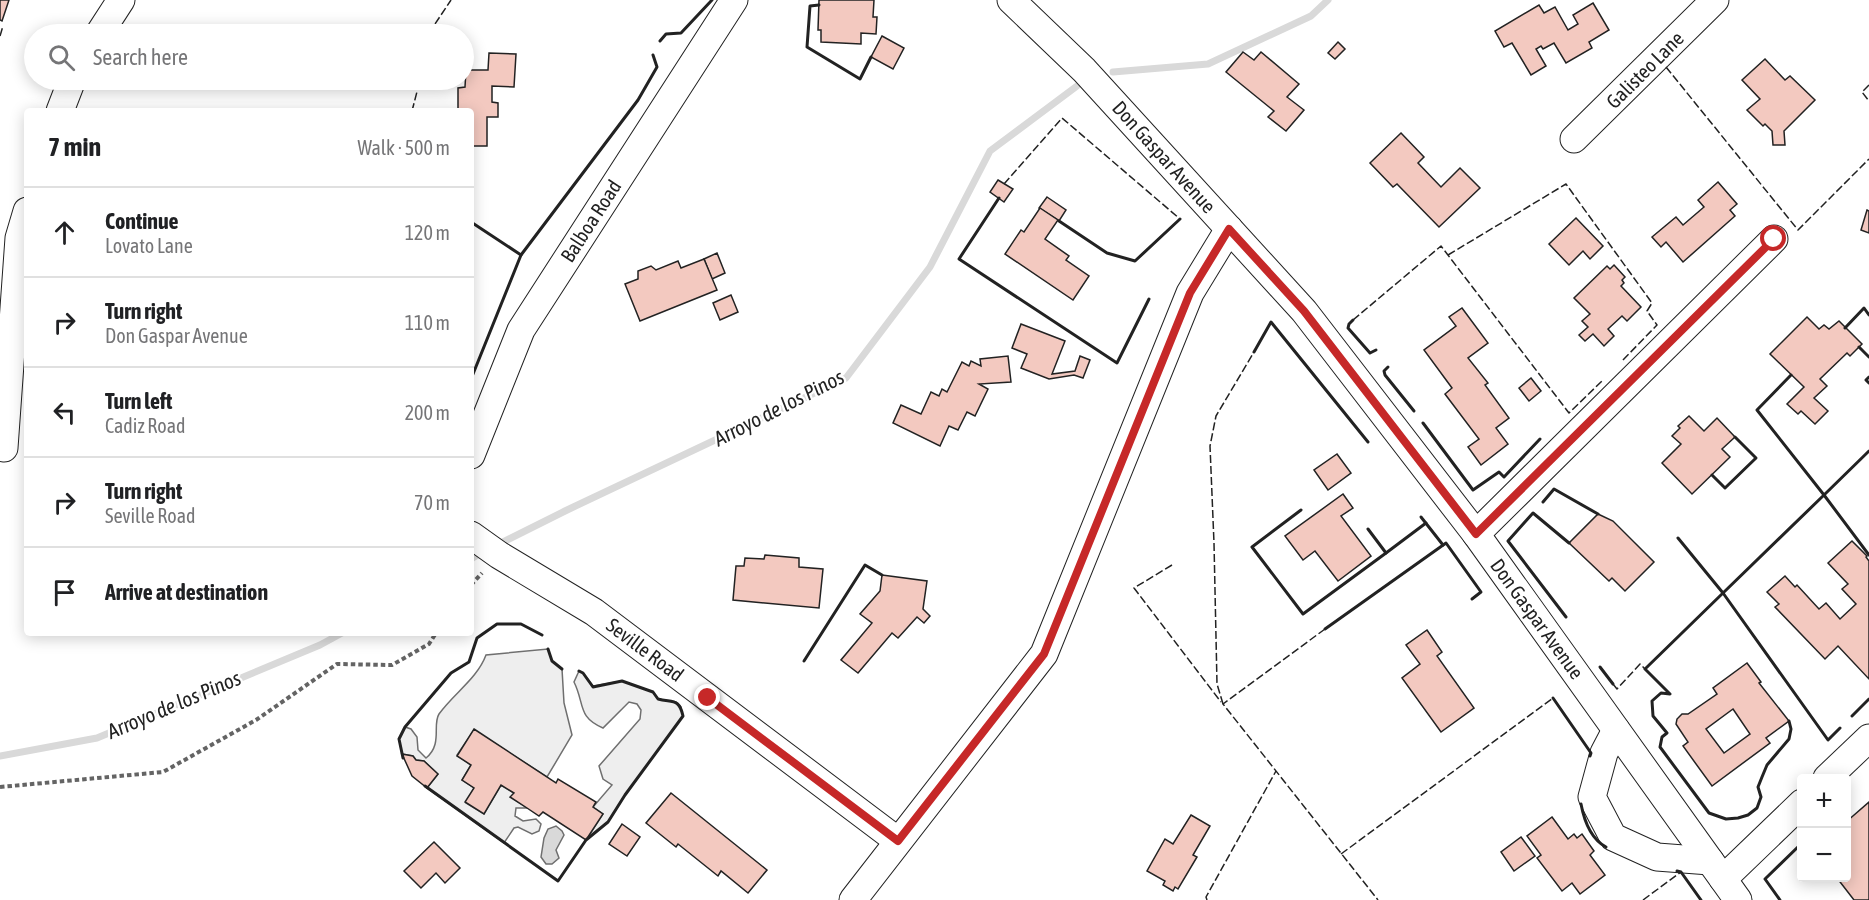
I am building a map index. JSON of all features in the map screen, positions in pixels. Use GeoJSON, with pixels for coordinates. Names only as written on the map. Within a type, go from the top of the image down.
{"type":"FeatureCollection","features":[{"type":"Feature","properties":{"kind":"street"},"geometry":{"type":"LineString","coordinates":[[105,24],[121,0]]}},
{"type":"Feature","properties":{"kind":"street","name":"Balboa Road"},"geometry":{"type":"LineString","coordinates":[[474,448],[521,330],[734,0]]}},
{"type":"Feature","properties":{"kind":"street","name":"Don Gaspar Avenue"},"geometry":{"type":"LineString","coordinates":[[1011,0],[1084,70],[1304,311],[1476,534],[1724,880]]}},
{"type":"Feature","properties":{"kind":"street","name":"Galisteo Lane"},"geometry":{"type":"LineString","coordinates":[[1575,139],[1715,0]]}},
{"type":"Feature","properties":{"kind":"street"},"geometry":{"type":"LineString","coordinates":[[61,108],[68,90]]}},
{"type":"Feature","properties":{"kind":"street"},"geometry":{"type":"LineString","coordinates":[[10,448],[19,238],[24,221]]}},
{"type":"Feature","properties":{"kind":"street"},"geometry":{"type":"LineString","coordinates":[[853,900],[1044,654],[1190,293],[1229,229]]}},
{"type":"Feature","properties":{"kind":"street"},"geometry":{"type":"LineString","coordinates":[[1476,534],[1774,239]]}},
{"type":"Feature","properties":{"kind":"street","name":"Seville Road"},"geometry":{"type":"LineString","coordinates":[[474,537],[499,555],[594,612],[898,841]]}},
{"type":"Feature","properties":{"kind":"street"},"geometry":{"type":"LineString","coordinates":[[1616,730],[1604,753],[1592,797],[1613,837],[1657,857],[1724,880],[1797,808]]}},
{"type":"Feature","properties":{"kind":"street"},"geometry":{"type":"LineString","coordinates":[[1831,774],[1869,738]]}},
{"type":"Feature","properties":{"kind":"path"},"geometry":{"type":"LineString","coordinates":[[0,787],[163,772],[256,720],[337,664],[392,665],[429,644],[434,636]]}},
{"type":"Feature","properties":{"kind":"shaded area"},"geometry":{"type":"Polygon","coordinates":[[[548,649],[552,661],[562,669],[564,703],[572,735],[547,777],[474,730],[457,755],[471,765],[462,780],[474,788],[466,803],[484,814],[501,785],[514,793],[511,797],[527,808],[516,808],[515,816],[523,821],[536,819],[541,824],[539,831],[532,834],[518,827],[514,828],[504,843],[427,788],[438,774],[424,761],[402,754],[399,739],[405,727],[411,729],[417,737],[418,750],[426,758],[436,741],[439,714],[471,679],[486,655],[548,649]]]}},
{"type":"Feature","properties":{"kind":"shaded area"},"geometry":{"type":"Polygon","coordinates":[[[579,671],[593,686],[622,681],[653,692],[658,699],[676,702],[681,707],[683,716],[608,822],[586,840],[603,814],[593,807],[612,785],[603,779],[599,766],[640,719],[641,710],[637,704],[629,702],[603,728],[595,724],[585,714],[574,682],[579,671]]]}},
{"type":"Feature","properties":{"kind":"shaded area"},"geometry":{"type":"Polygon","coordinates":[[[556,826],[564,835],[556,850],[559,858],[552,864],[546,864],[541,857],[544,838],[548,829],[556,826]]]}},
{"type":"Feature","properties":{"kind":"building"},"geometry":{"type":"Polygon","coordinates":[[[0,0],[9,0],[2,21],[0,20],[0,0]]]}},
{"type":"Feature","properties":{"kind":"building"},"geometry":{"type":"Polygon","coordinates":[[[819,0],[874,0],[873,17],[877,17],[876,34],[861,33],[861,44],[821,42],[821,30],[818,30],[819,0]]]}},
{"type":"Feature","properties":{"kind":"building"},"geometry":{"type":"Polygon","coordinates":[[[1593,3],[1609,30],[1589,42],[1592,48],[1566,63],[1554,43],[1543,49],[1541,46],[1536,49],[1546,66],[1531,75],[1512,43],[1504,47],[1495,31],[1539,5],[1544,13],[1555,7],[1568,30],[1578,24],[1573,15],[1593,3]]]}},
{"type":"Feature","properties":{"kind":"building"},"geometry":{"type":"Polygon","coordinates":[[[882,36],[904,48],[893,69],[871,57],[882,36]]]}},
{"type":"Feature","properties":{"kind":"building"},"geometry":{"type":"Polygon","coordinates":[[[1338,42],[1345,49],[1335,59],[1328,53],[1338,42]]]}},
{"type":"Feature","properties":{"kind":"building"},"geometry":{"type":"Polygon","coordinates":[[[1243,52],[1254,60],[1261,52],[1299,84],[1287,97],[1304,110],[1286,131],[1268,117],[1274,111],[1226,72],[1243,52]]]}},
{"type":"Feature","properties":{"kind":"building"},"geometry":{"type":"Polygon","coordinates":[[[489,53],[516,54],[514,87],[492,86],[492,102],[498,103],[498,117],[487,117],[487,146],[474,146],[474,108],[458,108],[458,90],[474,90],[474,70],[488,70],[489,53]]]}},
{"type":"Feature","properties":{"kind":"building"},"geometry":{"type":"Polygon","coordinates":[[[1765,59],[1785,80],[1790,76],[1815,100],[1784,131],[1785,145],[1773,145],[1772,131],[1765,124],[1763,126],[1747,110],[1760,99],[1742,80],[1765,59]]]}},
{"type":"Feature","properties":{"kind":"building"},"geometry":{"type":"Polygon","coordinates":[[[1401,133],[1424,157],[1418,163],[1441,187],[1460,168],[1480,188],[1439,227],[1397,184],[1393,187],[1370,163],[1401,133]]]}},
{"type":"Feature","properties":{"kind":"building"},"geometry":{"type":"Polygon","coordinates":[[[998,180],[1013,189],[1004,202],[990,192],[998,180]]]}},
{"type":"Feature","properties":{"kind":"building"},"geometry":{"type":"Polygon","coordinates":[[[1718,182],[1737,204],[1730,210],[1735,216],[1683,262],[1666,242],[1661,247],[1652,237],[1676,217],[1683,225],[1704,207],[1698,200],[1718,182]]]}},
{"type":"Feature","properties":{"kind":"building"},"geometry":{"type":"Polygon","coordinates":[[[1047,197],[1066,210],[1059,221],[1039,208],[1047,197]]]}},
{"type":"Feature","properties":{"kind":"building"},"geometry":{"type":"Polygon","coordinates":[[[1040,208],[1058,220],[1045,239],[1069,256],[1066,260],[1089,276],[1073,300],[1005,254],[1040,208]]]}},
{"type":"Feature","properties":{"kind":"building"},"geometry":{"type":"Polygon","coordinates":[[[1867,210],[1869,211],[1869,233],[1861,230],[1867,210]]]}},
{"type":"Feature","properties":{"kind":"building"},"geometry":{"type":"Polygon","coordinates":[[[1576,218],[1603,246],[1590,259],[1583,251],[1569,265],[1549,244],[1576,218]]]}},
{"type":"Feature","properties":{"kind":"building"},"geometry":{"type":"Polygon","coordinates":[[[717,253],[725,273],[712,279],[704,259],[717,253]]]}},
{"type":"Feature","properties":{"kind":"building"},"geometry":{"type":"Polygon","coordinates":[[[704,259],[717,290],[640,321],[625,284],[638,279],[638,271],[651,266],[656,270],[678,261],[681,268],[704,259]]]}},
{"type":"Feature","properties":{"kind":"building"},"geometry":{"type":"Polygon","coordinates":[[[1614,265],[1625,277],[1621,286],[1641,307],[1627,321],[1622,316],[1608,329],[1614,336],[1604,346],[1593,334],[1585,341],[1579,335],[1588,327],[1582,321],[1590,314],[1574,298],[1607,266],[1610,269],[1614,265]]]}},
{"type":"Feature","properties":{"kind":"building"},"geometry":{"type":"Polygon","coordinates":[[[731,295],[738,312],[720,320],[713,303],[731,295]]]}},
{"type":"Feature","properties":{"kind":"building"},"geometry":{"type":"Polygon","coordinates":[[[1462,308],[1488,343],[1468,358],[1488,383],[1485,385],[1509,418],[1496,428],[1508,444],[1481,465],[1468,447],[1479,439],[1445,394],[1452,388],[1424,350],[1456,326],[1449,317],[1462,308]]]}},
{"type":"Feature","properties":{"kind":"building"},"geometry":{"type":"Polygon","coordinates":[[[1807,317],[1819,329],[1824,325],[1829,329],[1839,321],[1862,344],[1850,356],[1847,353],[1820,379],[1827,386],[1814,398],[1828,411],[1815,424],[1801,411],[1798,414],[1787,404],[1804,387],[1770,354],[1807,317]]]}},
{"type":"Feature","properties":{"kind":"building"},"geometry":{"type":"Polygon","coordinates":[[[1021,324],[1065,341],[1052,374],[1075,371],[1080,356],[1090,360],[1083,378],[1074,375],[1049,379],[1021,368],[1027,354],[1012,348],[1021,324]]]}},
{"type":"Feature","properties":{"kind":"building"},"geometry":{"type":"Polygon","coordinates":[[[1008,356],[1011,382],[979,384],[988,389],[975,416],[967,412],[958,430],[949,426],[940,446],[893,423],[901,405],[921,414],[931,392],[939,396],[942,389],[947,392],[962,362],[969,366],[971,361],[981,366],[980,359],[1008,356]]]}},
{"type":"Feature","properties":{"kind":"building"},"geometry":{"type":"Polygon","coordinates":[[[1531,378],[1541,391],[1529,401],[1519,388],[1531,378]]]}},
{"type":"Feature","properties":{"kind":"building"},"geometry":{"type":"Polygon","coordinates":[[[1689,416],[1704,431],[1717,418],[1735,437],[1722,449],[1730,457],[1692,494],[1662,463],[1681,444],[1672,436],[1680,428],[1678,426],[1689,416]]]}},
{"type":"Feature","properties":{"kind":"building"},"geometry":{"type":"Polygon","coordinates":[[[1337,454],[1351,473],[1328,490],[1314,470],[1337,454]]]}},
{"type":"Feature","properties":{"kind":"building"},"geometry":{"type":"Polygon","coordinates":[[[1343,494],[1353,508],[1341,516],[1371,556],[1338,581],[1315,551],[1303,560],[1285,536],[1343,494]]]}},
{"type":"Feature","properties":{"kind":"building"},"geometry":{"type":"Polygon","coordinates":[[[1598,514],[1613,521],[1654,562],[1625,591],[1612,578],[1609,581],[1569,543],[1598,514]]]}},
{"type":"Feature","properties":{"kind":"building"},"geometry":{"type":"Polygon","coordinates":[[[1852,541],[1869,561],[1869,679],[1838,646],[1825,659],[1775,607],[1779,604],[1767,592],[1785,576],[1795,587],[1797,585],[1819,609],[1826,603],[1840,619],[1856,604],[1842,589],[1848,584],[1828,563],[1852,541]]]}},
{"type":"Feature","properties":{"kind":"building"},"geometry":{"type":"Polygon","coordinates":[[[765,555],[799,558],[799,567],[823,569],[819,608],[733,600],[736,566],[744,566],[745,558],[764,559],[765,555]]]}},
{"type":"Feature","properties":{"kind":"building"},"geometry":{"type":"Polygon","coordinates":[[[882,575],[927,581],[923,609],[930,616],[924,623],[917,617],[898,638],[892,633],[858,673],[841,660],[872,623],[860,614],[880,591],[882,575]]]}},
{"type":"Feature","properties":{"kind":"building"},"geometry":{"type":"Polygon","coordinates":[[[1427,630],[1442,652],[1437,656],[1474,708],[1441,732],[1402,678],[1420,664],[1406,645],[1427,630]]]}},
{"type":"Feature","properties":{"kind":"building"},"geometry":{"type":"Polygon","coordinates":[[[1747,663],[1761,682],[1759,683],[1789,721],[1766,738],[1770,743],[1712,786],[1683,746],[1688,742],[1676,724],[1682,714],[1688,714],[1717,694],[1713,688],[1747,663]],[[1733,709],[1706,729],[1724,753],[1750,734],[1733,709]]]}},
{"type":"Feature","properties":{"kind":"building"},"geometry":{"type":"Polygon","coordinates":[[[474,729],[556,783],[558,779],[596,802],[593,807],[603,814],[586,840],[543,812],[539,816],[510,797],[514,793],[501,785],[484,814],[465,802],[474,788],[462,780],[471,765],[457,756],[474,729]]]}},
{"type":"Feature","properties":{"kind":"building"},"geometry":{"type":"Polygon","coordinates":[[[402,754],[424,761],[438,774],[427,788],[412,776],[402,754]]]}},
{"type":"Feature","properties":{"kind":"building"},"geometry":{"type":"Polygon","coordinates":[[[671,793],[767,870],[748,893],[721,871],[718,876],[678,844],[676,847],[646,823],[671,793]]]}},
{"type":"Feature","properties":{"kind":"building"},"geometry":{"type":"Polygon","coordinates":[[[1869,802],[1869,900],[1854,900],[1840,882],[1851,882],[1851,818],[1869,802]]]}},
{"type":"Feature","properties":{"kind":"building"},"geometry":{"type":"Polygon","coordinates":[[[1191,815],[1210,826],[1193,855],[1197,857],[1178,889],[1175,887],[1173,891],[1163,885],[1165,881],[1147,871],[1165,839],[1173,844],[1191,815]]]}},
{"type":"Feature","properties":{"kind":"building"},"geometry":{"type":"Polygon","coordinates":[[[1552,817],[1568,839],[1574,834],[1577,838],[1582,834],[1594,851],[1590,855],[1605,875],[1580,894],[1572,883],[1562,891],[1537,858],[1541,855],[1527,836],[1552,817]]]}},
{"type":"Feature","properties":{"kind":"building"},"geometry":{"type":"Polygon","coordinates":[[[622,824],[640,837],[627,856],[609,844],[622,824]]]}},
{"type":"Feature","properties":{"kind":"building"},"geometry":{"type":"Polygon","coordinates":[[[1521,837],[1535,856],[1514,871],[1501,852],[1521,837]]]}},
{"type":"Feature","properties":{"kind":"building"},"geometry":{"type":"Polygon","coordinates":[[[434,842],[460,868],[445,883],[436,873],[421,888],[404,871],[434,842]]]}},
{"type":"Feature","properties":{"kind":"waterway","name":"Arroyo de los Pinos"},"geometry":{"type":"LineString","coordinates":[[1113,72],[1208,64],[1311,16],[1328,0]]}},
{"type":"Feature","properties":{"kind":"waterway","name":"Arroyo de los Pinos"},"geometry":{"type":"LineString","coordinates":[[497,545],[846,378],[930,267],[990,151],[1077,86]]}},
{"type":"Feature","properties":{"kind":"waterway","name":"Arroyo de los Pinos"},"geometry":{"type":"LineString","coordinates":[[474,557],[484,551]]}},
{"type":"Feature","properties":{"kind":"waterway","name":"Arroyo de los Pinos"},"geometry":{"type":"LineString","coordinates":[[0,756],[97,738],[320,645],[336,636]]}},
{"type":"Feature","properties":{"kind":"fence"},"geometry":{"type":"LineString","coordinates":[[435,24],[451,0]]}},
{"type":"Feature","properties":{"kind":"fence"},"geometry":{"type":"LineString","coordinates":[[0,36],[3,26]]}},
{"type":"Feature","properties":{"kind":"fence"},"geometry":{"type":"LineString","coordinates":[[1666,67],[1798,230],[1869,159]]}},
{"type":"Feature","properties":{"kind":"fence"},"geometry":{"type":"LineString","coordinates":[[1869,85],[1862,92],[1869,101]]}},
{"type":"Feature","properties":{"kind":"fence"},"geometry":{"type":"LineString","coordinates":[[413,108],[417,90]]}},
{"type":"Feature","properties":{"kind":"fence"},"geometry":{"type":"LineString","coordinates":[[1004,184],[1062,118],[1180,219]]}},
{"type":"Feature","properties":{"kind":"fence"},"geometry":{"type":"LineString","coordinates":[[1448,255],[1566,184],[1652,303],[1647,311],[1657,325],[1622,361]]}},
{"type":"Feature","properties":{"kind":"fence"},"geometry":{"type":"LineString","coordinates":[[1353,320],[1441,246],[1569,413],[1602,381]]}},
{"type":"Feature","properties":{"kind":"fence"},"geometry":{"type":"LineString","coordinates":[[1223,704],[1217,684],[1210,446],[1216,416],[1254,352]]}},
{"type":"Feature","properties":{"kind":"fence"},"geometry":{"type":"LineString","coordinates":[[1172,565],[1134,588],[1221,702]]}},
{"type":"Feature","properties":{"kind":"fence"},"geometry":{"type":"LineString","coordinates":[[1325,629],[1223,704],[1378,900]]}},
{"type":"Feature","properties":{"kind":"fence"},"geometry":{"type":"LineString","coordinates":[[1613,684],[1617,689],[1640,664],[1645,669]]}},
{"type":"Feature","properties":{"kind":"fence"},"geometry":{"type":"LineString","coordinates":[[1341,854],[1553,698]]}},
{"type":"Feature","properties":{"kind":"fence"},"geometry":{"type":"LineString","coordinates":[[1207,900],[1206,897],[1276,771]]}},
{"type":"Feature","properties":{"kind":"fence"},"geometry":{"type":"LineString","coordinates":[[1643,900],[1681,872]]}},
{"type":"Feature","properties":{"kind":"wall"},"geometry":{"type":"LineString","coordinates":[[660,41],[666,34],[681,33],[712,0]]}},
{"type":"Feature","properties":{"kind":"wall"},"geometry":{"type":"LineString","coordinates":[[819,5],[810,6],[807,47],[860,79],[871,57]]}},
{"type":"Feature","properties":{"kind":"wall"},"geometry":{"type":"LineString","coordinates":[[521,255],[638,100],[657,67],[653,55]]}},
{"type":"Feature","properties":{"kind":"wall"},"geometry":{"type":"LineString","coordinates":[[999,198],[959,259],[1117,363],[1149,299]]}},
{"type":"Feature","properties":{"kind":"wall"},"geometry":{"type":"LineString","coordinates":[[1059,221],[1107,253],[1135,261],[1180,219]]}},
{"type":"Feature","properties":{"kind":"wall"},"geometry":{"type":"LineString","coordinates":[[474,224],[521,255],[474,372]]}},
{"type":"Feature","properties":{"kind":"wall"},"geometry":{"type":"LineString","coordinates":[[1845,328],[1864,308],[1869,315]]}},
{"type":"Feature","properties":{"kind":"wall"},"geometry":{"type":"LineString","coordinates":[[1353,320],[1348,328],[1370,353],[1376,350]]}},
{"type":"Feature","properties":{"kind":"wall"},"geometry":{"type":"LineString","coordinates":[[1254,352],[1271,322],[1368,442]]}},
{"type":"Feature","properties":{"kind":"wall"},"geometry":{"type":"LineString","coordinates":[[1859,347],[1869,357]]}},
{"type":"Feature","properties":{"kind":"wall"},"geometry":{"type":"LineString","coordinates":[[1388,367],[1384,371],[1385,375],[1414,411]]}},
{"type":"Feature","properties":{"kind":"wall"},"geometry":{"type":"LineString","coordinates":[[1791,375],[1757,410],[1824,495],[1723,593],[1828,740],[1840,728]]}},
{"type":"Feature","properties":{"kind":"wall"},"geometry":{"type":"LineString","coordinates":[[1869,377],[1866,380],[1869,383]]}},
{"type":"Feature","properties":{"kind":"wall"},"geometry":{"type":"LineString","coordinates":[[1423,423],[1473,490],[1499,472],[1504,477],[1540,439]]}},
{"type":"Feature","properties":{"kind":"wall"},"geometry":{"type":"LineString","coordinates":[[1712,475],[1725,488],[1756,458],[1735,437]]}},
{"type":"Feature","properties":{"kind":"wall"},"geometry":{"type":"LineString","coordinates":[[1869,451],[1824,495],[1869,555]]}},
{"type":"Feature","properties":{"kind":"wall"},"geometry":{"type":"LineString","coordinates":[[1543,502],[1554,489],[1598,514]]}},
{"type":"Feature","properties":{"kind":"wall"},"geometry":{"type":"LineString","coordinates":[[1301,510],[1252,547],[1303,614],[1386,553],[1368,529]]}},
{"type":"Feature","properties":{"kind":"wall"},"geometry":{"type":"LineString","coordinates":[[1566,617],[1508,541],[1533,513],[1569,543]]}},
{"type":"Feature","properties":{"kind":"wall"},"geometry":{"type":"LineString","coordinates":[[1421,517],[1443,545]]}},
{"type":"Feature","properties":{"kind":"wall"},"geometry":{"type":"LineString","coordinates":[[1386,553],[1426,523]]}},
{"type":"Feature","properties":{"kind":"wall"},"geometry":{"type":"LineString","coordinates":[[1678,538],[1723,593],[1645,669],[1670,694],[1661,693],[1652,701],[1653,716],[1667,733],[1662,737],[1660,747],[1709,813],[1726,819],[1738,818],[1748,815],[1757,808],[1761,797],[1758,787],[1767,765],[1789,739],[1791,729],[1789,721]]}},
{"type":"Feature","properties":{"kind":"wall"},"geometry":{"type":"LineString","coordinates":[[1325,629],[1446,543],[1481,592],[1472,599]]}},
{"type":"Feature","properties":{"kind":"wall"},"geometry":{"type":"LineString","coordinates":[[804,661],[865,565],[882,575]]}},
{"type":"Feature","properties":{"kind":"wall"},"geometry":{"type":"LineString","coordinates":[[403,758],[399,739],[405,727],[451,673],[469,662],[477,638],[497,624],[521,624],[542,635]]}},
{"type":"Feature","properties":{"kind":"wall"},"geometry":{"type":"LineString","coordinates":[[548,649],[552,661],[562,669]]}},
{"type":"Feature","properties":{"kind":"wall"},"geometry":{"type":"LineString","coordinates":[[1600,667],[1613,684]]}},
{"type":"Feature","properties":{"kind":"wall"},"geometry":{"type":"LineString","coordinates":[[425,786],[558,881],[586,840],[608,822],[683,716],[680,706],[671,701],[658,699],[653,692],[622,681],[593,687],[579,671]]}},
{"type":"Feature","properties":{"kind":"wall"},"geometry":{"type":"LineString","coordinates":[[1553,698],[1591,753],[1590,756]]}},
{"type":"Feature","properties":{"kind":"wall"},"geometry":{"type":"LineString","coordinates":[[1852,716],[1869,699]]}},
{"type":"Feature","properties":{"kind":"wall"},"geometry":{"type":"LineString","coordinates":[[1581,804],[1589,828],[1596,839],[1606,847]]}},
{"type":"Feature","properties":{"kind":"wall"},"geometry":{"type":"LineString","coordinates":[[1780,900],[1765,879],[1797,848]]}},
{"type":"Feature","properties":{"kind":"wall"},"geometry":{"type":"LineString","coordinates":[[1677,871],[1681,872],[1701,900]]}},
{"type":"Feature","properties":{"kind":"route"},"geometry":{"type":"LineString","coordinates":[[708,698],[898,841],[1044,654],[1190,293],[1229,229],[1304,311],[1476,534],[1774,239]]}}]}
